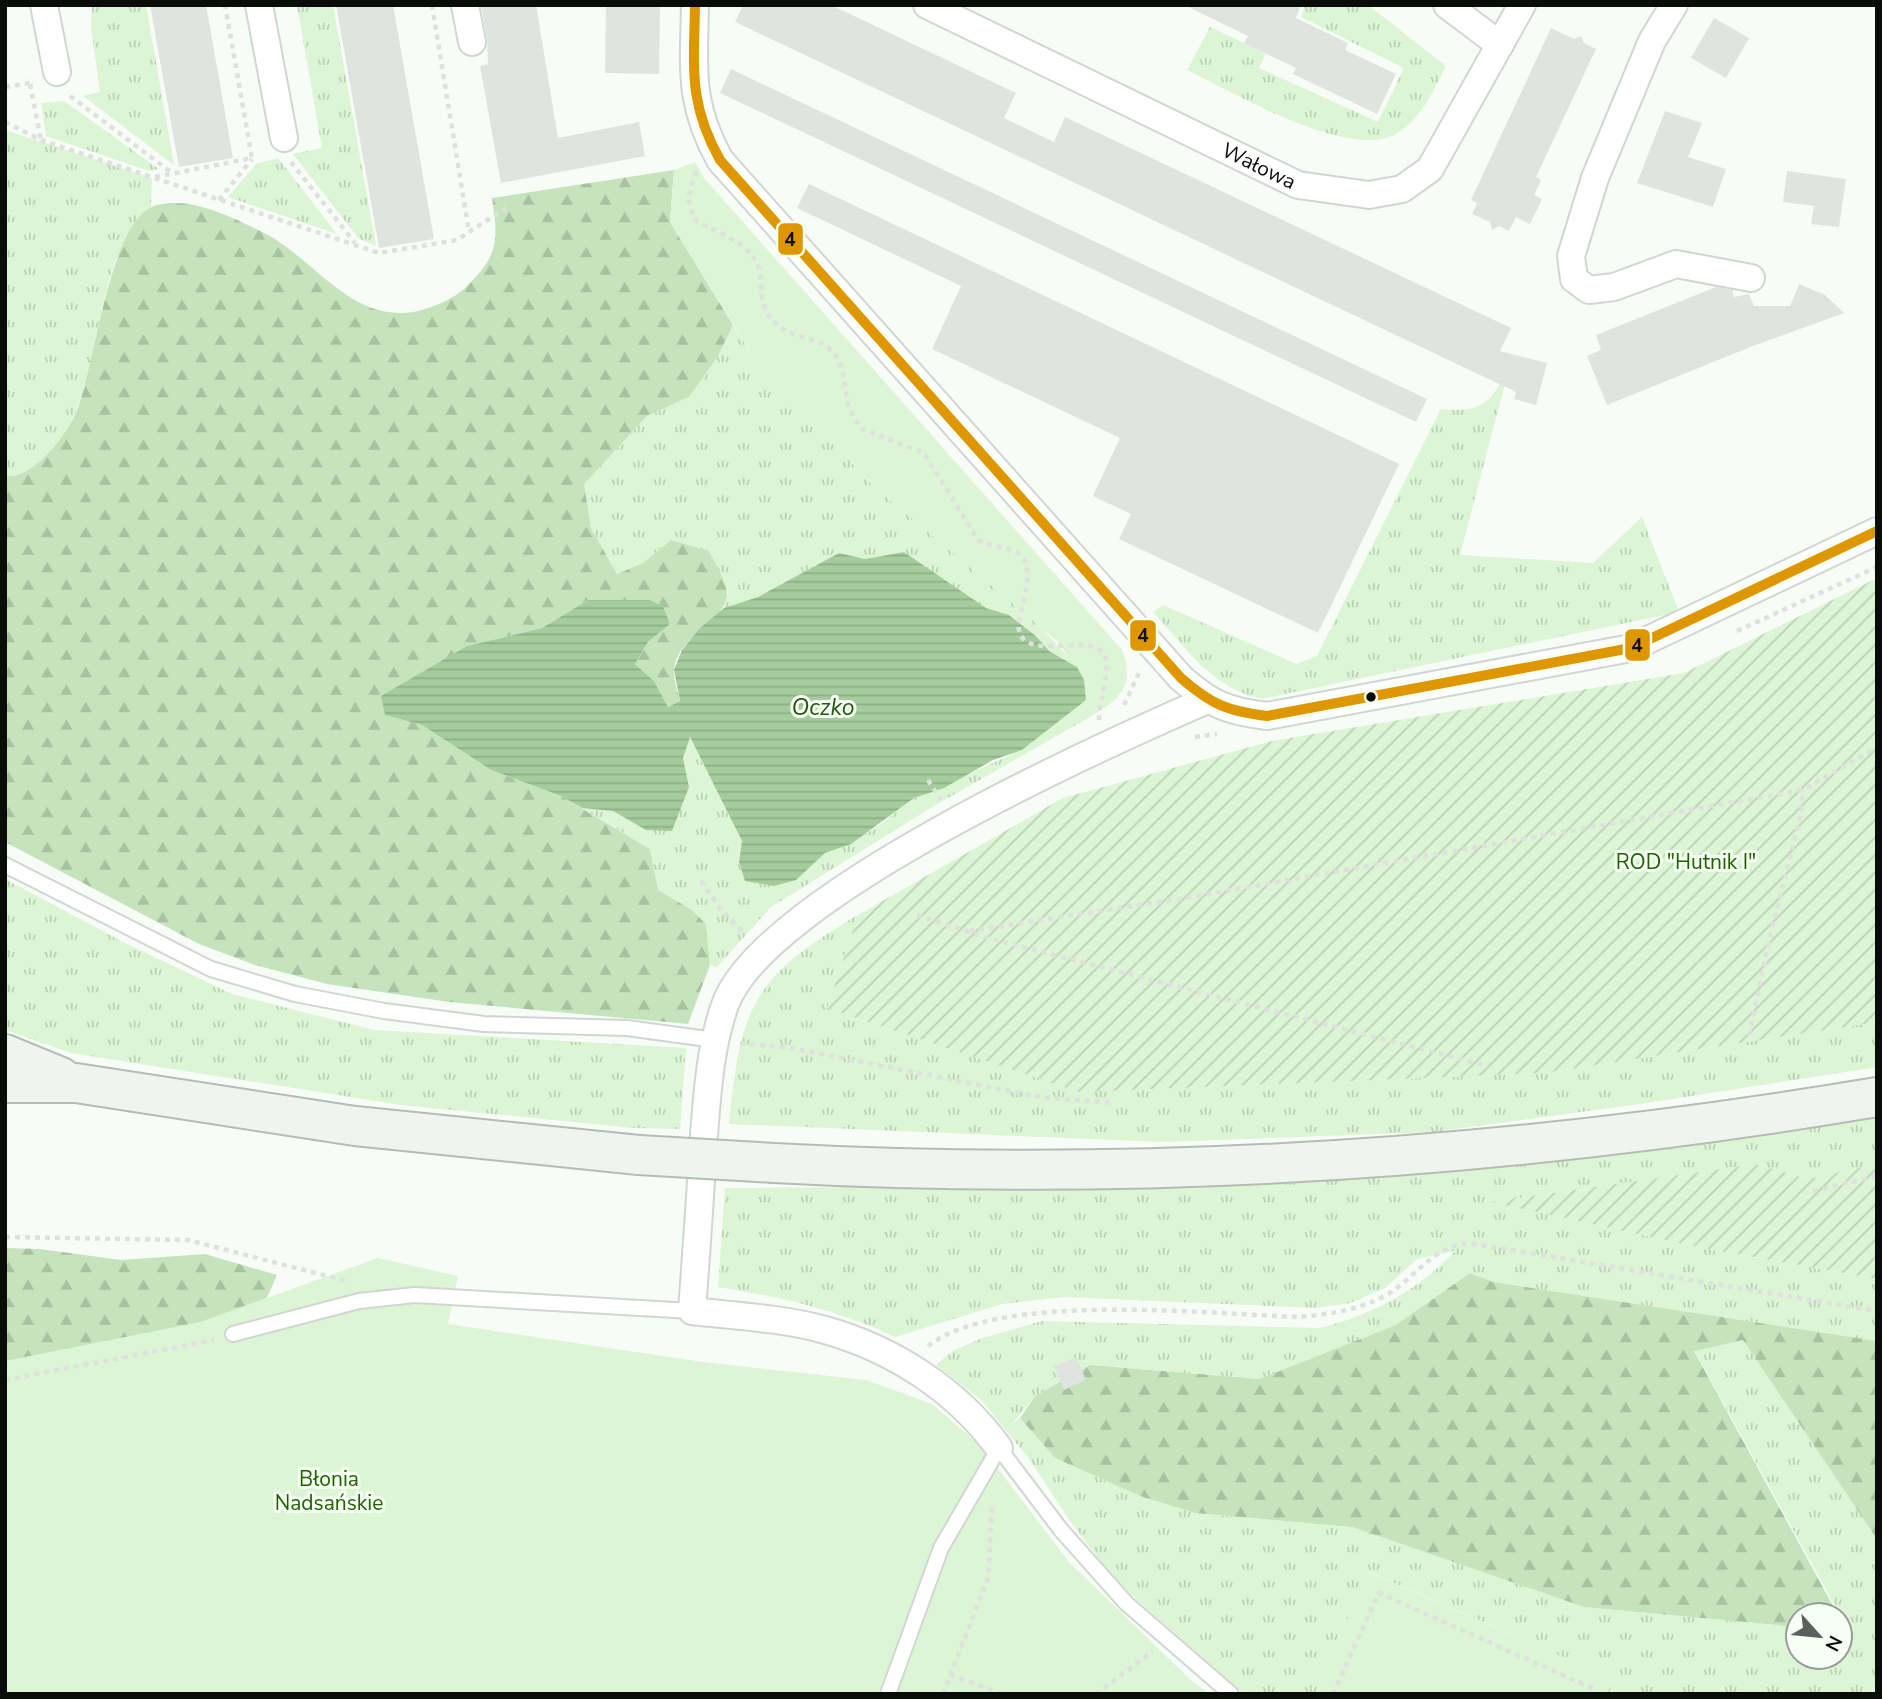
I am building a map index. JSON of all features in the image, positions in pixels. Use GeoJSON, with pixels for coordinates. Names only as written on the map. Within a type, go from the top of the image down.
{"type":"FeatureCollection","features":[{"type":"Feature","properties":{"kind":"main road"},"geometry":{"type":"LineString","coordinates":[[5,1054],[76,1083]]}},
{"type":"Feature","properties":{"kind":"main road"},"geometry":{"type":"LineString","coordinates":[[5,1083],[76,1083],[355,1126],[639,1155],[774,1163],[1018,1169],[1319,1160],[1615,1135],[1877,1097]]}},
{"type":"Feature","properties":{"kind":"street"},"geometry":{"type":"LineString","coordinates":[[44,5],[57,72]]}},
{"type":"Feature","properties":{"kind":"street"},"geometry":{"type":"LineString","coordinates":[[259,5],[284,138]]}},
{"type":"Feature","properties":{"kind":"street"},"geometry":{"type":"LineString","coordinates":[[465,5],[472,42]]}},
{"type":"Feature","properties":{"kind":"street"},"geometry":{"type":"LineString","coordinates":[[695,5],[693,68],[696,99],[707,136],[720,160],[1181,678],[1207,700],[1231,712],[1267,716],[1631,648],[1877,531]]}},
{"type":"Feature","properties":{"kind":"street","name":"Wałowa"},"geometry":{"type":"LineString","coordinates":[[927,5],[1298,185],[1369,195],[1402,189],[1430,169],[1522,5]]}},
{"type":"Feature","properties":{"kind":"street"},"geometry":{"type":"LineString","coordinates":[[1447,5],[1500,46]]}},
{"type":"Feature","properties":{"kind":"street"},"geometry":{"type":"LineString","coordinates":[[1674,5],[1652,41],[1595,178],[1571,256],[1574,279],[1589,290],[1614,287],[1676,264],[1751,278]]}},
{"type":"Feature","properties":{"kind":"street"},"geometry":{"type":"LineString","coordinates":[[999,1448],[967,1408],[874,1347],[824,1330],[692,1311],[708,1090],[715,1040],[725,1003],[763,951],[810,911],[946,827],[1086,754],[1207,700]]}},
{"type":"Feature","properties":{"kind":"lane"},"geometry":{"type":"LineString","coordinates":[[5,865],[211,969],[295,994],[384,1011],[484,1024],[627,1028],[715,1040]]}},
{"type":"Feature","properties":{"kind":"lane"},"geometry":{"type":"LineString","coordinates":[[233,1334],[359,1301],[415,1295],[692,1311]]}},
{"type":"Feature","properties":{"kind":"lane"},"geometry":{"type":"LineString","coordinates":[[888,1694],[941,1548],[999,1448],[1061,1530],[1126,1603],[1231,1694]]}},
{"type":"Feature","properties":{"kind":"path"},"geometry":{"type":"LineString","coordinates":[[219,200],[252,158],[225,5]]}},
{"type":"Feature","properties":{"kind":"path"},"geometry":{"type":"LineString","coordinates":[[432,5],[470,232]]}},
{"type":"Feature","properties":{"kind":"path"},"geometry":{"type":"LineString","coordinates":[[28,70],[41,140]]}},
{"type":"Feature","properties":{"kind":"path"},"geometry":{"type":"LineString","coordinates":[[57,72],[67,93],[173,174]]}},
{"type":"Feature","properties":{"kind":"path"},"geometry":{"type":"LineString","coordinates":[[5,87],[30,83]]}},
{"type":"Feature","properties":{"kind":"path"},"geometry":{"type":"LineString","coordinates":[[5,122],[41,140],[379,253],[457,240],[506,208]]}},
{"type":"Feature","properties":{"kind":"path"},"geometry":{"type":"LineString","coordinates":[[284,138],[287,157],[356,245]]}},
{"type":"Feature","properties":{"kind":"path"},"geometry":{"type":"LineString","coordinates":[[152,178],[252,158]]}},
{"type":"Feature","properties":{"kind":"path"},"geometry":{"type":"LineString","coordinates":[[697,167],[688,198],[694,219],[713,232],[740,242],[758,266],[759,294],[770,318],[791,335],[829,347],[842,365],[849,406],[860,428],[924,453],[978,540],[991,547],[1011,549],[1023,557],[1027,566],[1026,596],[1018,631],[1022,638],[1030,645],[1086,644],[1101,650],[1106,661],[1099,720]]}},
{"type":"Feature","properties":{"kind":"path"},"geometry":{"type":"LineString","coordinates":[[970,932],[1185,898],[1803,790],[1877,747]]}},
{"type":"Feature","properties":{"kind":"path"},"geometry":{"type":"LineString","coordinates":[[928,780],[947,810]]}},
{"type":"Feature","properties":{"kind":"path"},"geometry":{"type":"LineString","coordinates":[[1749,1035],[1801,814],[1803,790]]}},
{"type":"Feature","properties":{"kind":"path"},"geometry":{"type":"LineString","coordinates":[[701,881],[722,911],[763,951]]}},
{"type":"Feature","properties":{"kind":"path"},"geometry":{"type":"LineString","coordinates":[[917,915],[970,932],[1488,1066]]}},
{"type":"Feature","properties":{"kind":"path"},"geometry":{"type":"LineString","coordinates":[[715,1040],[791,1048],[1040,1097],[1115,1103]]}},
{"type":"Feature","properties":{"kind":"path"},"geometry":{"type":"LineString","coordinates":[[1813,1191],[1877,1176]]}},
{"type":"Feature","properties":{"kind":"path"},"geometry":{"type":"LineString","coordinates":[[5,1237],[188,1240],[350,1282],[359,1301]]}},
{"type":"Feature","properties":{"kind":"path"},"geometry":{"type":"LineString","coordinates":[[906,1366],[931,1343],[956,1332],[1020,1314],[1072,1310],[1299,1317],[1334,1314],[1388,1293],[1441,1250],[1469,1243],[1877,1311]]}},
{"type":"Feature","properties":{"kind":"path"},"geometry":{"type":"LineString","coordinates":[[5,1380],[200,1345],[233,1334]]}},
{"type":"Feature","properties":{"kind":"path"},"geometry":{"type":"LineString","coordinates":[[943,1694],[988,1578],[992,1505],[985,1474]]}},
{"type":"Feature","properties":{"kind":"path"},"geometry":{"type":"LineString","coordinates":[[1333,1694],[1379,1593],[1594,1689],[1591,1694]]}},
{"type":"Feature","properties":{"kind":"path"},"geometry":{"type":"LineString","coordinates":[[1096,1694],[1168,1640]]}},
{"type":"Feature","properties":{"kind":"path"},"geometry":{"type":"LineString","coordinates":[[950,1675],[1002,1694]]}},
{"type":"Feature","properties":{"kind":"green space"},"geometry":{"type":"Polygon","coordinates":[[[92,5],[146,5],[174,165],[83,96],[100,92],[91,27],[92,5]]]}},
{"type":"Feature","properties":{"kind":"green space"},"geometry":{"type":"Polygon","coordinates":[[[297,5],[333,5],[376,246],[359,239],[293,154],[322,148],[297,5]]]}},
{"type":"Feature","properties":{"kind":"green space"},"geometry":{"type":"Polygon","coordinates":[[[1305,5],[1368,5],[1446,66],[1426,104],[1405,128],[1396,134],[1376,140],[1350,138],[1322,131],[1261,107],[1187,70],[1210,27],[1266,53],[1259,68],[1378,122],[1404,68],[1301,17],[1305,5]]]}},
{"type":"Feature","properties":{"kind":"green space"},"geometry":{"type":"Polygon","coordinates":[[[64,101],[159,169],[149,171],[46,136],[41,103],[64,101]]]}},
{"type":"Feature","properties":{"kind":"green space"},"geometry":{"type":"Polygon","coordinates":[[[5,130],[152,178],[151,207],[130,234],[114,265],[87,375],[71,422],[57,444],[38,464],[17,475],[5,476],[5,130]]]}},
{"type":"Feature","properties":{"kind":"green space"},"geometry":{"type":"Polygon","coordinates":[[[278,158],[337,234],[228,197],[256,164],[278,158]]]}},
{"type":"Feature","properties":{"kind":"green space"},"geometry":{"type":"Polygon","coordinates":[[[695,162],[704,178],[1122,650],[1127,676],[1124,686],[1119,695],[1103,709],[1081,722],[1086,700],[1084,680],[1058,642],[872,485],[749,350],[670,222],[674,170],[695,162]]]}},
{"type":"Feature","properties":{"kind":"green space"},"geometry":{"type":"Polygon","coordinates":[[[674,170],[670,222],[733,325],[717,358],[689,397],[647,416],[584,484],[591,528],[617,574],[643,563],[671,540],[709,551],[721,573],[727,591],[724,605],[677,657],[674,673],[680,701],[668,707],[654,681],[635,664],[648,642],[670,624],[663,606],[650,600],[588,600],[542,628],[467,646],[385,715],[422,725],[491,770],[561,796],[650,849],[658,890],[692,910],[706,924],[710,965],[688,1024],[449,1002],[327,984],[255,965],[199,944],[5,842],[5,476],[20,474],[40,461],[58,442],[76,413],[114,269],[124,241],[137,220],[152,207],[162,204],[185,204],[209,209],[268,235],[355,300],[374,309],[395,313],[418,311],[455,296],[484,267],[494,247],[492,198],[674,170]]]}},
{"type":"Feature","properties":{"kind":"green space"},"geometry":{"type":"Polygon","coordinates":[[[733,325],[749,350],[872,485],[1038,624],[1077,667],[1049,651],[1036,636],[1009,615],[986,608],[904,552],[865,559],[839,553],[758,597],[724,608],[728,593],[709,551],[671,540],[643,563],[617,574],[591,528],[583,484],[647,416],[689,397],[717,358],[733,325]]]}},
{"type":"Feature","properties":{"kind":"green space"},"geometry":{"type":"Polygon","coordinates":[[[1512,357],[1460,555],[1593,563],[1642,517],[1679,612],[1261,699],[1228,686],[1214,676],[1189,653],[1153,612],[1163,605],[1296,664],[1317,656],[1441,409],[1470,409],[1488,400],[1495,392],[1512,357]]]}},
{"type":"Feature","properties":{"kind":"green space","name":"ROD \"Hutnik I\""},"geometry":{"type":"Polygon","coordinates":[[[1877,578],[1877,1022],[1544,1073],[1079,1092],[827,1008],[858,915],[1063,798],[1272,741],[1684,673],[1877,578]]]}},
{"type":"Feature","properties":{"kind":"green space"},"geometry":{"type":"Polygon","coordinates":[[[1086,700],[1081,722],[934,806],[771,907],[717,967],[710,965],[706,924],[692,910],[658,890],[650,849],[582,808],[613,811],[646,830],[689,787],[683,758],[689,736],[742,841],[739,862],[796,880],[825,853],[851,843],[884,822],[910,800],[1022,750],[1086,700]]]}},
{"type":"Feature","properties":{"kind":"green space"},"geometry":{"type":"Polygon","coordinates":[[[5,879],[125,943],[232,994],[374,1030],[686,1048],[680,1129],[633,1128],[401,1105],[71,1053],[5,1030],[5,879]]]}},
{"type":"Feature","properties":{"kind":"green space"},"geometry":{"type":"Polygon","coordinates":[[[858,915],[827,1008],[1195,1087],[1544,1073],[1877,1022],[1877,1067],[1640,1104],[1433,1132],[1164,1142],[729,1124],[739,1049],[747,1021],[759,998],[774,977],[795,957],[858,915]]]}},
{"type":"Feature","properties":{"kind":"green space"},"geometry":{"type":"Polygon","coordinates":[[[1877,1116],[1877,1164],[1808,1179],[1755,1164],[1493,1202],[1702,1248],[1877,1279],[1877,1341],[1493,1282],[1470,1273],[1397,1325],[1259,1379],[1090,1365],[1035,1396],[1011,1425],[1020,1418],[1055,1458],[1140,1496],[1195,1513],[1352,1527],[1584,1607],[1784,1626],[1784,1671],[1854,1671],[1854,1601],[1832,1601],[1694,1350],[1743,1340],[1877,1539],[1877,1694],[1607,1694],[1613,1679],[1369,1572],[1315,1694],[1244,1694],[1117,1582],[1070,1521],[1030,1460],[981,1400],[936,1365],[954,1350],[983,1338],[1042,1321],[1318,1328],[1356,1317],[1392,1300],[1426,1278],[1455,1251],[1417,1259],[1385,1288],[1350,1303],[1316,1308],[1064,1297],[1002,1304],[895,1337],[852,1319],[808,1306],[718,1287],[725,1188],[982,1186],[1324,1178],[1527,1165],[1703,1143],[1877,1116]]]}},
{"type":"Feature","properties":{"kind":"green space"},"geometry":{"type":"Polygon","coordinates":[[[1755,1164],[1808,1179],[1877,1164],[1877,1279],[1702,1248],[1491,1202],[1755,1164]]]}},
{"type":"Feature","properties":{"kind":"green space"},"geometry":{"type":"Polygon","coordinates":[[[5,1248],[40,1249],[121,1260],[205,1254],[277,1275],[261,1311],[5,1371],[5,1248]]]}},
{"type":"Feature","properties":{"kind":"green space","name":"Błonia Nadsańskie"},"geometry":{"type":"Polygon","coordinates":[[[378,1258],[458,1276],[448,1324],[703,1362],[866,1380],[932,1404],[980,1445],[1069,1562],[1194,1683],[1210,1694],[5,1694],[5,1361],[200,1322],[378,1258]]]}},
{"type":"Feature","properties":{"kind":"green space"},"geometry":{"type":"Polygon","coordinates":[[[1470,1273],[1493,1282],[1877,1341],[1877,1539],[1743,1340],[1694,1351],[1830,1601],[1784,1601],[1784,1626],[1584,1607],[1352,1527],[1195,1513],[1140,1496],[1055,1458],[1020,1418],[1035,1396],[1090,1365],[1259,1379],[1396,1325],[1470,1273]]]}},
{"type":"Feature","properties":{"kind":"green space"},"geometry":{"type":"Polygon","coordinates":[[[1368,1572],[1613,1679],[1607,1694],[1315,1694],[1368,1572]]]}},
{"type":"Feature","properties":{"kind":"water","name":"Oczko"},"geometry":{"type":"Polygon","coordinates":[[[904,552],[986,608],[1009,615],[1036,636],[1049,651],[1077,667],[1084,680],[1086,700],[1022,750],[993,760],[944,788],[914,798],[851,844],[825,853],[796,880],[774,886],[745,881],[739,862],[742,841],[690,737],[683,758],[689,787],[672,831],[646,830],[613,811],[582,808],[561,796],[491,770],[422,725],[385,715],[381,696],[467,646],[542,628],[588,600],[650,600],[663,606],[670,624],[648,642],[635,664],[654,681],[668,707],[680,701],[674,670],[682,650],[700,628],[724,608],[758,597],[839,553],[865,559],[904,552]]]}},
{"type":"Feature","properties":{"kind":"building"},"geometry":{"type":"Polygon","coordinates":[[[150,5],[206,5],[233,158],[179,167],[150,5]]]}},
{"type":"Feature","properties":{"kind":"building"},"geometry":{"type":"Polygon","coordinates":[[[336,5],[393,5],[434,239],[379,248],[336,5]]]}},
{"type":"Feature","properties":{"kind":"building"},"geometry":{"type":"Polygon","coordinates":[[[481,5],[536,5],[558,138],[639,122],[645,156],[501,183],[480,66],[488,64],[481,5]]]}},
{"type":"Feature","properties":{"kind":"building"},"geometry":{"type":"Polygon","coordinates":[[[606,5],[660,5],[659,74],[605,73],[606,5]]]}},
{"type":"Feature","properties":{"kind":"building"},"geometry":{"type":"Polygon","coordinates":[[[743,5],[831,5],[1016,93],[1004,118],[1054,142],[1065,117],[1511,328],[1500,351],[1547,363],[1536,405],[1514,399],[1516,392],[735,22],[743,5]]]}},
{"type":"Feature","properties":{"kind":"building"},"geometry":{"type":"Polygon","coordinates":[[[1184,5],[1301,5],[1296,18],[1348,43],[1345,50],[1396,74],[1377,114],[1293,74],[1296,68],[1244,43],[1248,36],[1184,5]]]}},
{"type":"Feature","properties":{"kind":"building"},"geometry":{"type":"Polygon","coordinates":[[[1714,18],[1749,38],[1726,78],[1691,58],[1714,18]]]}},
{"type":"Feature","properties":{"kind":"building"},"geometry":{"type":"Polygon","coordinates":[[[1551,28],[1574,39],[1581,36],[1584,43],[1596,49],[1536,177],[1541,180],[1534,195],[1542,199],[1530,224],[1516,217],[1509,231],[1499,226],[1492,230],[1490,222],[1472,214],[1477,203],[1471,200],[1551,28]]]}},
{"type":"Feature","properties":{"kind":"building"},"geometry":{"type":"Polygon","coordinates":[[[731,69],[1427,399],[1416,422],[720,93],[731,69]]]}},
{"type":"Feature","properties":{"kind":"building"},"geometry":{"type":"Polygon","coordinates":[[[1665,111],[1702,123],[1688,157],[1726,169],[1713,207],[1637,183],[1665,111]]]}},
{"type":"Feature","properties":{"kind":"building"},"geometry":{"type":"Polygon","coordinates":[[[1787,171],[1846,179],[1839,227],[1811,224],[1814,206],[1783,202],[1787,171]]]}},
{"type":"Feature","properties":{"kind":"building"},"geometry":{"type":"Polygon","coordinates":[[[809,184],[1399,464],[1318,633],[1119,539],[1131,514],[1093,496],[1120,438],[932,349],[961,286],[797,208],[809,184]]]}},
{"type":"Feature","properties":{"kind":"building"},"geometry":{"type":"Polygon","coordinates":[[[1799,284],[1825,295],[1844,313],[1753,346],[1607,405],[1587,356],[1601,350],[1596,335],[1716,287],[1732,290],[1734,297],[1749,294],[1754,306],[1790,306],[1799,284]]]}},
{"type":"Feature","properties":{"kind":"building"},"geometry":{"type":"Polygon","coordinates":[[[1076,1357],[1086,1380],[1064,1390],[1054,1366],[1076,1357]]]}},
{"type":"Feature","properties":{"kind":"transit line","name":"4"},"geometry":{"type":"LineString","coordinates":[[695,5],[695,84],[702,120],[720,160],[1181,678],[1220,705],[1240,712],[1267,716],[1631,648],[1877,531]]}}]}
